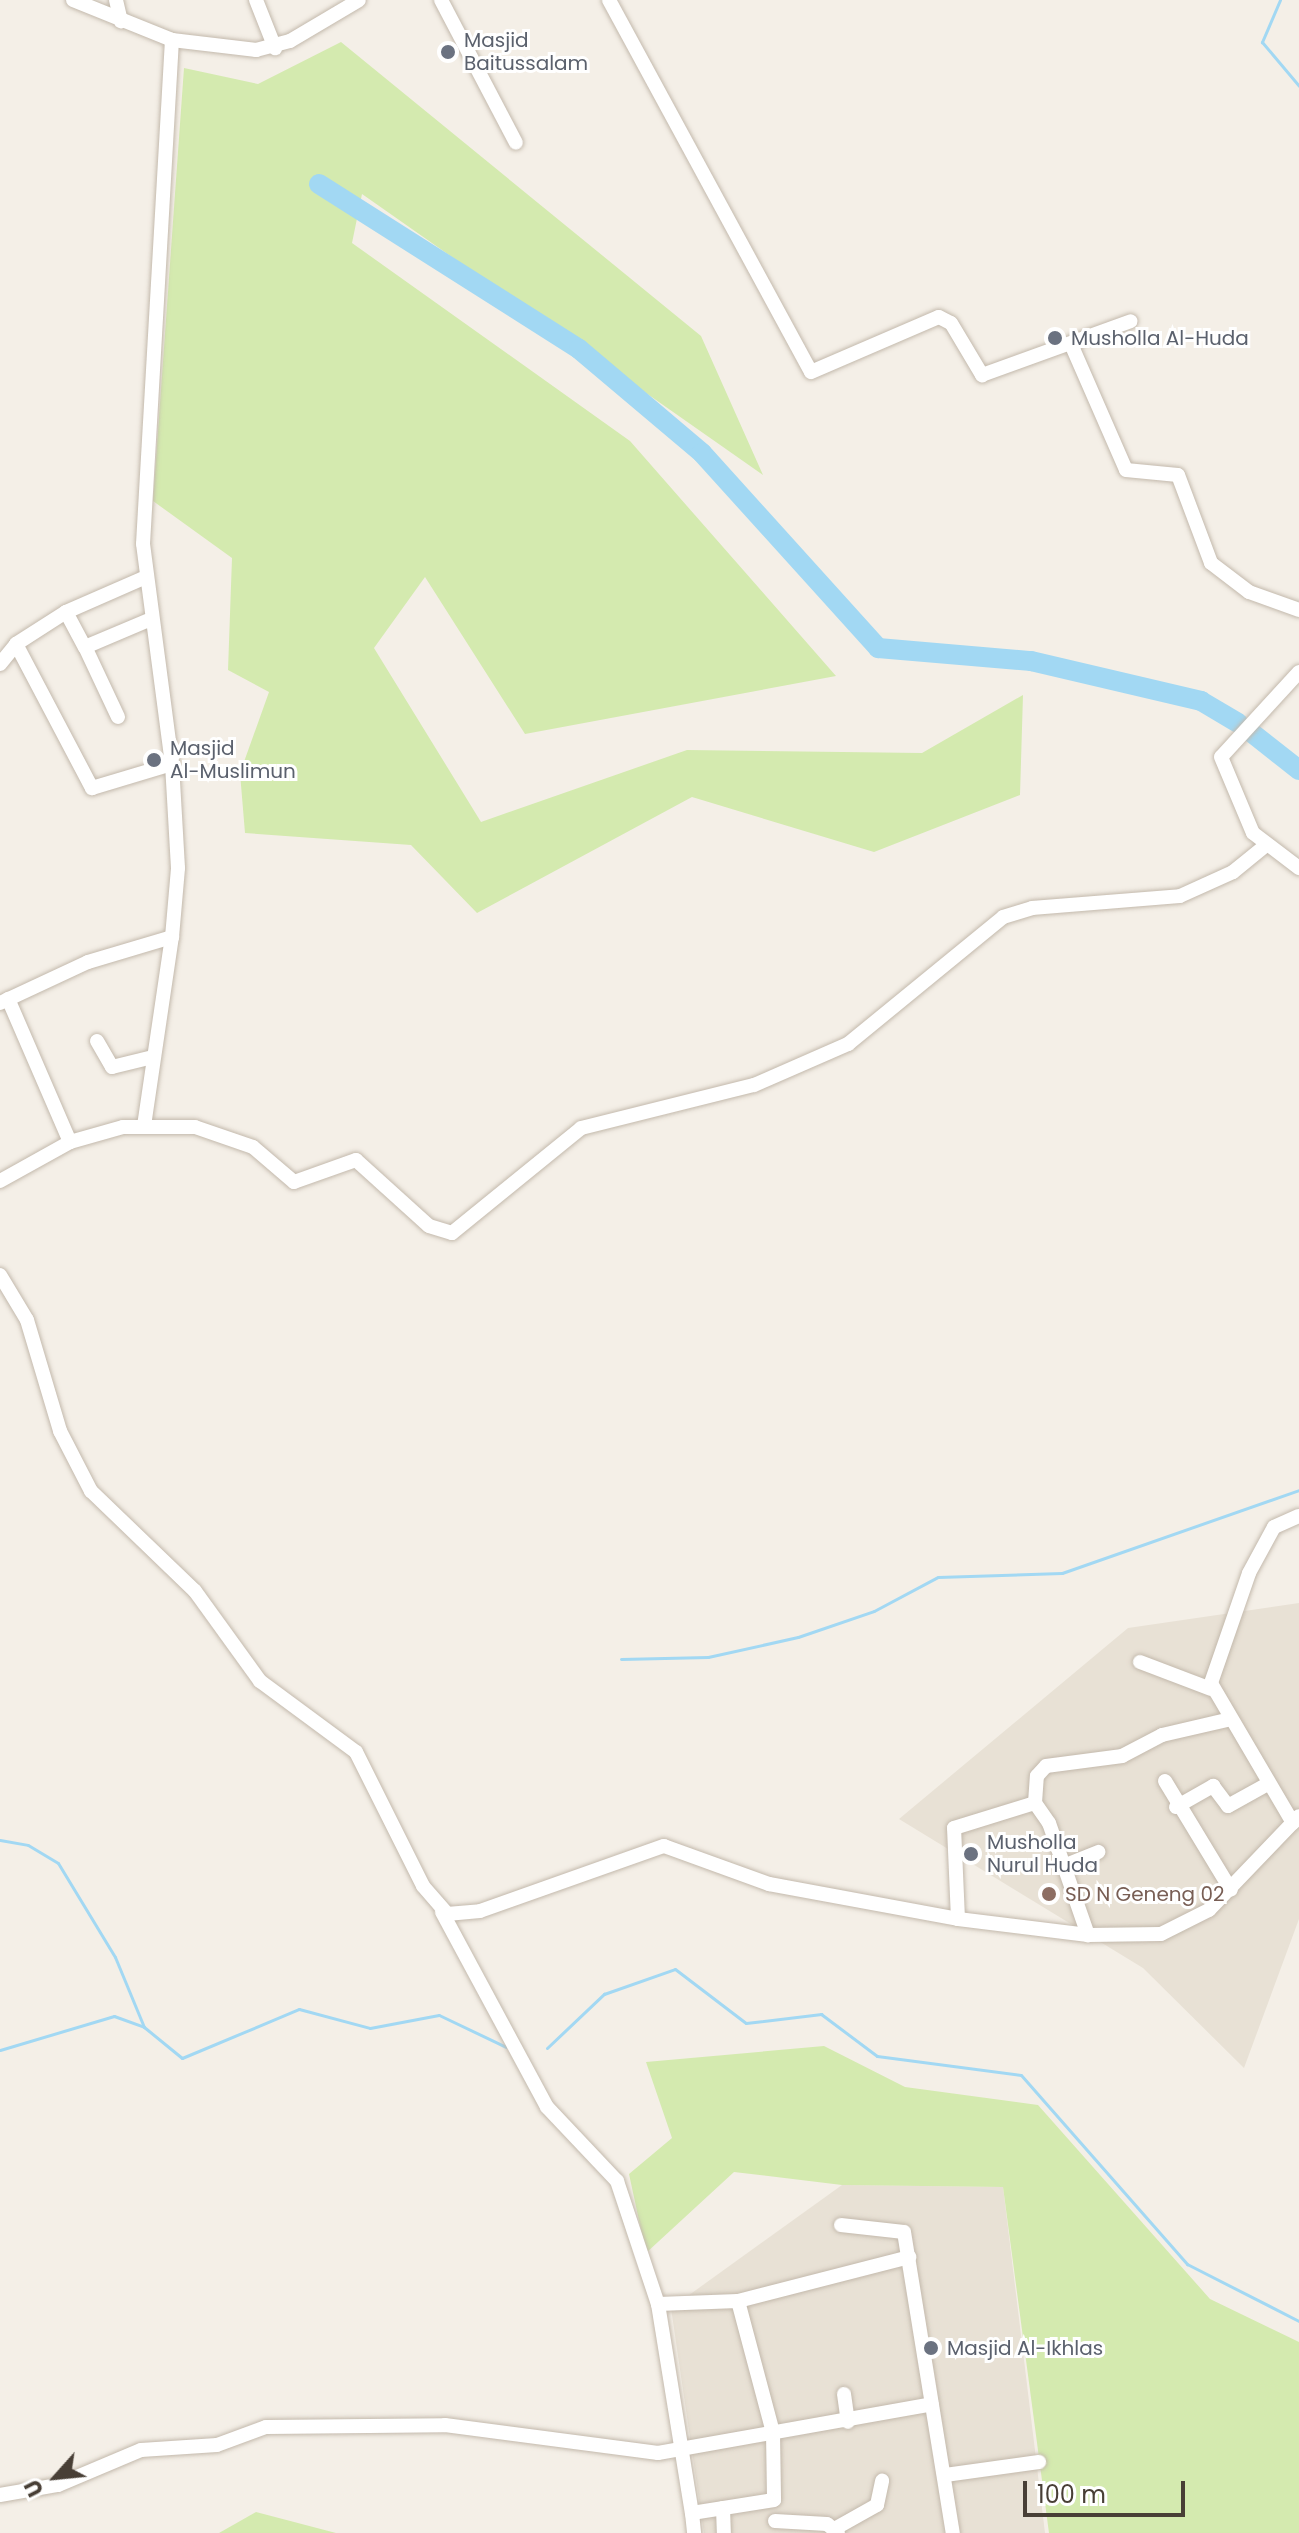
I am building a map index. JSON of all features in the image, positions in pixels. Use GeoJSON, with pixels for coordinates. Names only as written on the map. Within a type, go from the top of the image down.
{"type":"FeatureCollection","features":[{"type":"Feature","properties":{"kind":"street"},"geometry":{"type":"LineString","coordinates":[[73,0],[172,40],[275,48],[359,0]]}},
{"type":"Feature","properties":{"kind":"street"},"geometry":{"type":"LineString","coordinates":[[116,0],[121,21]]}},
{"type":"Feature","properties":{"kind":"street"},"geometry":{"type":"LineString","coordinates":[[256,0],[275,48]]}},
{"type":"Feature","properties":{"kind":"street"},"geometry":{"type":"LineString","coordinates":[[441,0],[516,143]]}},
{"type":"Feature","properties":{"kind":"street"},"geometry":{"type":"LineString","coordinates":[[609,0],[811,372],[939,317],[951,323],[977,375],[1131,321]]}},
{"type":"Feature","properties":{"kind":"street"},"geometry":{"type":"LineString","coordinates":[[144,1126],[172,937],[178,868],[172,764],[149,620],[146,577],[172,40]]}},
{"type":"Feature","properties":{"kind":"street"},"geometry":{"type":"LineString","coordinates":[[1071,344],[1126,470],[1178,475],[1211,563],[1249,592],[1299,610]]}},
{"type":"Feature","properties":{"kind":"street"},"geometry":{"type":"LineString","coordinates":[[0,664],[16,644],[66,612],[146,577]]}},
{"type":"Feature","properties":{"kind":"street"},"geometry":{"type":"LineString","coordinates":[[66,612],[118,717]]}},
{"type":"Feature","properties":{"kind":"street"},"geometry":{"type":"LineString","coordinates":[[85,647],[149,620]]}},
{"type":"Feature","properties":{"kind":"street"},"geometry":{"type":"LineString","coordinates":[[16,644],[92,788],[172,764]]}},
{"type":"Feature","properties":{"kind":"street"},"geometry":{"type":"LineString","coordinates":[[1299,672],[1221,754],[1248,824],[1265,846],[1299,868]]}},
{"type":"Feature","properties":{"kind":"street"},"geometry":{"type":"LineString","coordinates":[[0,1181],[70,1142],[144,1126],[195,1127],[242,1141],[294,1182],[356,1160],[429,1226],[452,1233],[581,1128],[754,1085],[848,1044],[1003,917],[1032,908],[1180,896],[1233,872],[1265,846]]}},
{"type":"Feature","properties":{"kind":"street"},"geometry":{"type":"LineString","coordinates":[[70,1142],[4,1001],[88,962],[172,937]]}},
{"type":"Feature","properties":{"kind":"street"},"geometry":{"type":"LineString","coordinates":[[97,1041],[112,1067],[153,1057]]}},
{"type":"Feature","properties":{"kind":"street"},"geometry":{"type":"LineString","coordinates":[[0,1275],[27,1320],[60,1431],[91,1491],[195,1591],[260,1681],[356,1752],[547,2107],[617,2181],[658,2304],[694,2533]]}},
{"type":"Feature","properties":{"kind":"street"},"geometry":{"type":"LineString","coordinates":[[442,1912],[480,1911],[664,1846],[769,1884],[958,1919],[1088,1935],[1178,1929],[1231,1890],[1296,1819],[1266,1785],[1211,1689],[1213,1662],[1249,1573],[1274,1527],[1299,1516]]}},
{"type":"Feature","properties":{"kind":"street"},"geometry":{"type":"LineString","coordinates":[[1140,1662],[1211,1689]]}},
{"type":"Feature","properties":{"kind":"street"},"geometry":{"type":"LineString","coordinates":[[1088,1935],[1066,1865],[1035,1803],[1037,1776],[1046,1766],[1122,1756],[1166,1734],[1227,1720]]}},
{"type":"Feature","properties":{"kind":"street"},"geometry":{"type":"LineString","coordinates":[[1165,1781],[1176,1807],[1231,1890]]}},
{"type":"Feature","properties":{"kind":"street"},"geometry":{"type":"LineString","coordinates":[[1176,1807],[1213,1786],[1228,1806],[1266,1785]]}},
{"type":"Feature","properties":{"kind":"street"},"geometry":{"type":"LineString","coordinates":[[958,1919],[954,1828],[1035,1803]]}},
{"type":"Feature","properties":{"kind":"street"},"geometry":{"type":"LineString","coordinates":[[1066,1865],[1099,1852]]}},
{"type":"Feature","properties":{"kind":"street"},"geometry":{"type":"LineString","coordinates":[[841,2225],[898,2227],[909,2257],[953,2533]]}},
{"type":"Feature","properties":{"kind":"street"},"geometry":{"type":"LineString","coordinates":[[658,2304],[738,2301],[909,2257]]}},
{"type":"Feature","properties":{"kind":"street"},"geometry":{"type":"LineString","coordinates":[[738,2301],[773,2433],[776,2527],[837,2530],[877,2505],[882,2481]]}},
{"type":"Feature","properties":{"kind":"street"},"geometry":{"type":"LineString","coordinates":[[844,2394],[848,2422]]}},
{"type":"Feature","properties":{"kind":"street"},"geometry":{"type":"LineString","coordinates":[[0,2495],[58,2485],[139,2451],[217,2445],[266,2427],[445,2425],[646,2453],[848,2422],[932,2404]]}},
{"type":"Feature","properties":{"kind":"street"},"geometry":{"type":"LineString","coordinates":[[945,2475],[1039,2462]]}},
{"type":"Feature","properties":{"kind":"street"},"geometry":{"type":"LineString","coordinates":[[692,2513],[774,2500]]}},
{"type":"Feature","properties":{"kind":"street"},"geometry":{"type":"LineString","coordinates":[[723,2508],[724,2533]]}},
{"type":"Feature","properties":{"kind":"shaded area"},"geometry":{"type":"Polygon","coordinates":[[[1299,1603],[1299,1919],[1244,2068],[1143,1968],[899,1819],[1128,1628],[1299,1603]]]}},
{"type":"Feature","properties":{"kind":"shaded area"},"geometry":{"type":"Polygon","coordinates":[[[842,2185],[1003,2187],[1045,2533],[704,2533],[671,2308],[842,2185]]]}},
{"type":"Feature","properties":{"kind":"green space"},"geometry":{"type":"Polygon","coordinates":[[[341,42],[701,336],[763,475],[362,194],[352,243],[630,441],[836,676],[525,734],[425,577],[374,648],[481,822],[687,750],[922,753],[1023,695],[1020,795],[874,852],[692,797],[477,913],[411,845],[245,833],[240,773],[269,692],[228,670],[232,558],[153,501],[184,68],[258,84],[341,42]]]}},
{"type":"Feature","properties":{"kind":"green space"},"geometry":{"type":"Polygon","coordinates":[[[824,2046],[905,2087],[1038,2105],[1210,2299],[1299,2342],[1299,2533],[1049,2533],[1003,2187],[842,2185],[734,2172],[646,2253],[629,2174],[672,2138],[646,2062],[824,2046]]]}},
{"type":"Feature","properties":{"kind":"green space"},"geometry":{"type":"Polygon","coordinates":[[[256,2512],[336,2533],[219,2533],[256,2512]]]}},
{"type":"Feature","properties":{"kind":"waterway"},"geometry":{"type":"LineString","coordinates":[[1280,0],[1262,42],[1299,86]]}},
{"type":"Feature","properties":{"kind":"waterway"},"geometry":{"type":"LineString","coordinates":[[319,184],[579,349],[702,453],[878,648],[1031,661],[1201,701],[1238,723]]}},
{"type":"Feature","properties":{"kind":"waterway"},"geometry":{"type":"LineString","coordinates":[[1252,733],[1299,770]]}},
{"type":"Feature","properties":{"kind":"waterway"},"geometry":{"type":"LineString","coordinates":[[621,1659],[708,1657],[798,1637],[874,1611],[938,1577],[1062,1573],[1299,1490]]}},
{"type":"Feature","properties":{"kind":"waterway"},"geometry":{"type":"LineString","coordinates":[[0,1840],[28,1845],[58,1863],[115,1957],[144,2027],[182,2058],[299,2009],[370,2028],[439,2015],[506,2047]]}},
{"type":"Feature","properties":{"kind":"waterway"},"geometry":{"type":"LineString","coordinates":[[547,2048],[604,1994],[675,1969],[746,2023],[821,2014],[877,2056],[1021,2075],[1187,2264],[1299,2321]]}},
{"type":"Feature","properties":{"kind":"waterway"},"geometry":{"type":"LineString","coordinates":[[0,2050],[114,2016],[144,2027]]}},
{"type":"Feature","properties":{"kind":"place","name":"Masjid Baitussalam"},"geometry":{"type":"Point","coordinates":[448,52]}},
{"type":"Feature","properties":{"kind":"place","name":"Musholla Al-Huda"},"geometry":{"type":"Point","coordinates":[1055,338]}},
{"type":"Feature","properties":{"kind":"place","name":"Masjid Al-Muslimun"},"geometry":{"type":"Point","coordinates":[154,760]}},
{"type":"Feature","properties":{"kind":"place","name":"Musholla Nurul Huda"},"geometry":{"type":"Point","coordinates":[971,1854]}},
{"type":"Feature","properties":{"kind":"place","name":"SD N Geneng 02"},"geometry":{"type":"Point","coordinates":[1049,1894]}},
{"type":"Feature","properties":{"kind":"place","name":"Masjid Al-Ikhlas"},"geometry":{"type":"Point","coordinates":[931,2348]}}]}
